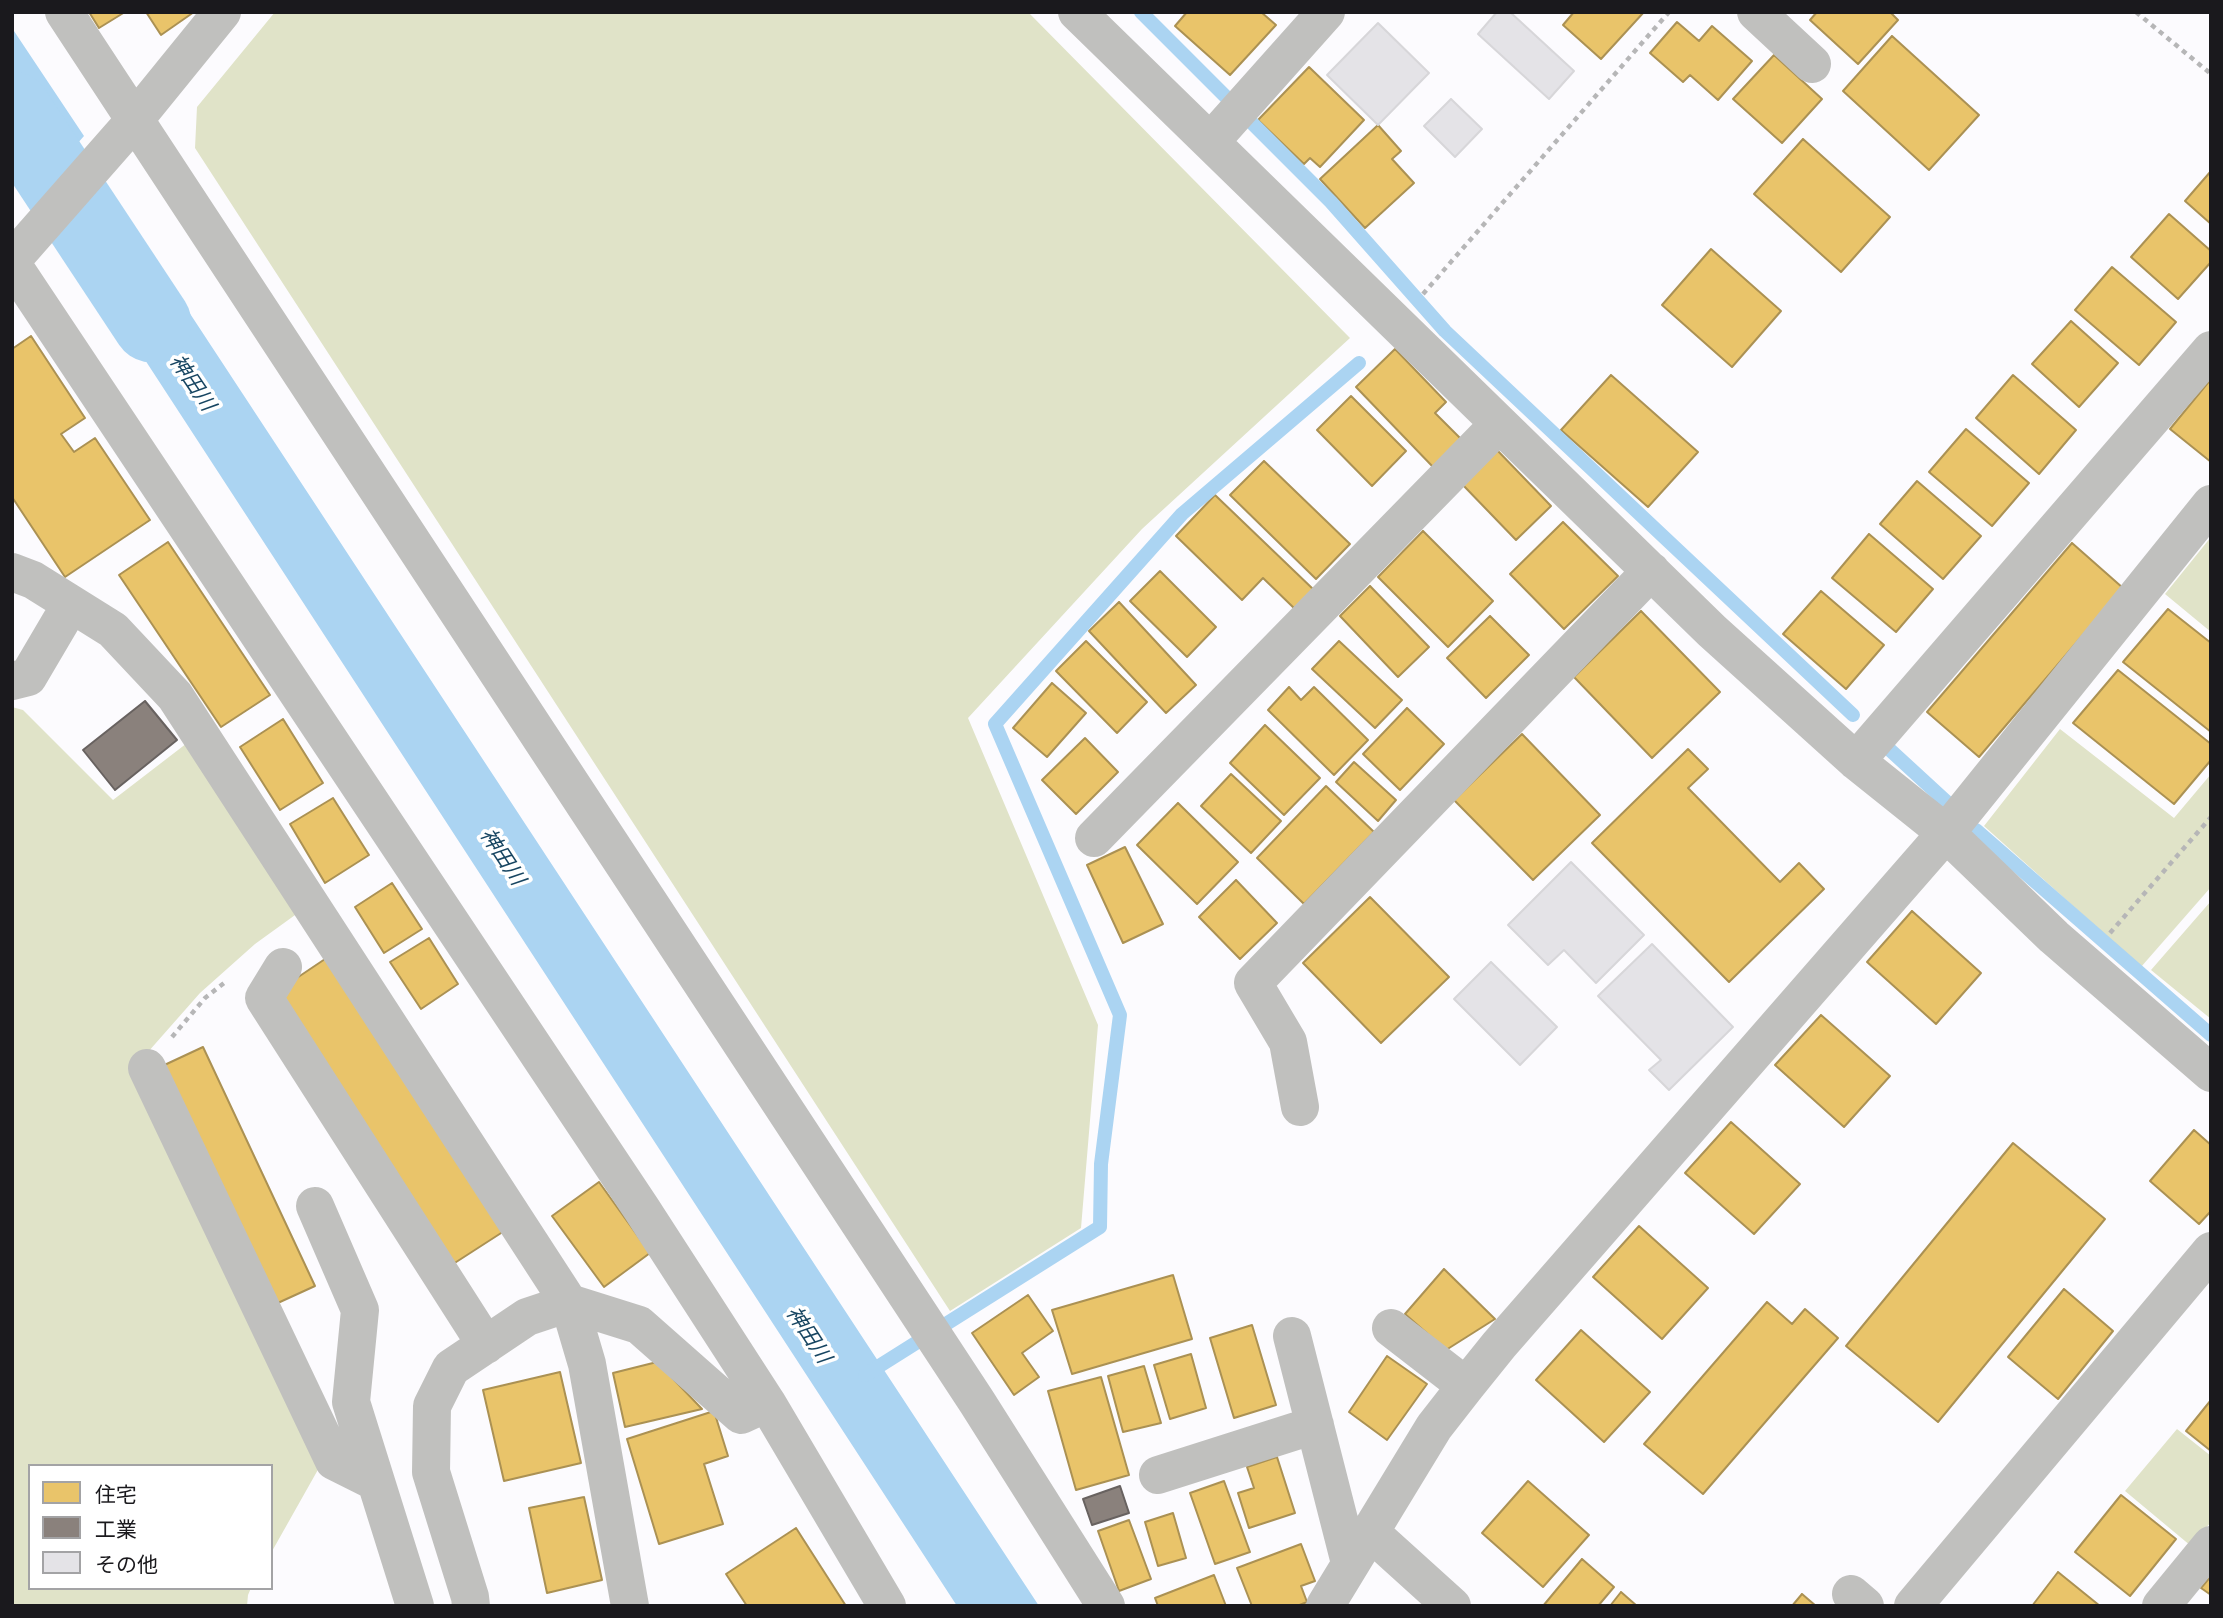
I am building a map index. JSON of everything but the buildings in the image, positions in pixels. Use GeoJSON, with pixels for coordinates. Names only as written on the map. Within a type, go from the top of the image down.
{"type":"FeatureCollection","features":[{"type":"Feature","properties":{"kind":"street"},"geometry":{"type":"LineString","coordinates":[[64,12],[130,123],[970,1390],[1106,1606]]}},
{"type":"Feature","properties":{"kind":"street"},"geometry":{"type":"LineString","coordinates":[[222,12],[15,258],[767,1403],[887,1606]]}},
{"type":"Feature","properties":{"kind":"street"},"geometry":{"type":"LineString","coordinates":[[1077,12],[1229,120],[1499,424],[1712,631],[1856,761],[1946,833],[2064,946],[2211,1073]]}},
{"type":"Feature","properties":{"kind":"street"},"geometry":{"type":"LineString","coordinates":[[1229,120],[1326,12]]}},
{"type":"Feature","properties":{"kind":"street"},"geometry":{"type":"LineString","coordinates":[[1756,12],[1812,64]]}},
{"type":"Feature","properties":{"kind":"street"},"geometry":{"type":"LineString","coordinates":[[1856,761],[2211,350]]}},
{"type":"Feature","properties":{"kind":"street"},"geometry":{"type":"LineString","coordinates":[[1094,838],[1499,424]]}},
{"type":"Feature","properties":{"kind":"street"},"geometry":{"type":"LineString","coordinates":[[1325,1606],[1434,1427],[1466,1386],[1946,833],[2211,504]]}},
{"type":"Feature","properties":{"kind":"street"},"geometry":{"type":"LineString","coordinates":[[1300,1107],[1288,1042],[1253,983],[1651,571]]}},
{"type":"Feature","properties":{"kind":"street"},"geometry":{"type":"LineString","coordinates":[[12,572],[33,580],[113,630],[175,696],[569,1303],[587,1364],[630,1606]]}},
{"type":"Feature","properties":{"kind":"street"},"geometry":{"type":"LineString","coordinates":[[12,681],[28,677],[71,604]]}},
{"type":"Feature","properties":{"kind":"street"},"geometry":{"type":"LineString","coordinates":[[283,967],[264,998],[486,1345]]}},
{"type":"Feature","properties":{"kind":"street"},"geometry":{"type":"LineString","coordinates":[[147,1068],[334,1461],[376,1482]]}},
{"type":"Feature","properties":{"kind":"street"},"geometry":{"type":"LineString","coordinates":[[315,1206],[359,1310],[351,1402],[415,1606]]}},
{"type":"Feature","properties":{"kind":"street"},"geometry":{"type":"LineString","coordinates":[[1913,1606],[2211,1251]]}},
{"type":"Feature","properties":{"kind":"street"},"geometry":{"type":"LineString","coordinates":[[471,1606],[430,1472],[432,1406],[451,1368],[527,1317],[569,1303],[639,1325],[741,1415],[767,1403]]}},
{"type":"Feature","properties":{"kind":"street"},"geometry":{"type":"LineString","coordinates":[[1391,1328],[1466,1386]]}},
{"type":"Feature","properties":{"kind":"street"},"geometry":{"type":"LineString","coordinates":[[1292,1336],[1350,1563]]}},
{"type":"Feature","properties":{"kind":"street"},"geometry":{"type":"LineString","coordinates":[[1158,1475],[1315,1425]]}},
{"type":"Feature","properties":{"kind":"street"},"geometry":{"type":"LineString","coordinates":[[1369,1531],[1451,1606]]}},
{"type":"Feature","properties":{"kind":"street"},"geometry":{"type":"LineString","coordinates":[[2161,1606],[2211,1545]]}},
{"type":"Feature","properties":{"kind":"path"},"geometry":{"type":"LineString","coordinates":[[1422,296],[1669,12]]}},
{"type":"Feature","properties":{"kind":"path"},"geometry":{"type":"LineString","coordinates":[[2136,12],[2211,74]]}},
{"type":"Feature","properties":{"kind":"path"},"geometry":{"type":"LineString","coordinates":[[2106,937],[2211,817]]}},
{"type":"Feature","properties":{"kind":"green space"},"geometry":{"type":"Polygon","coordinates":[[[275,12],[1028,12],[1350,338],[1142,529],[968,718],[1098,1025],[1081,1228],[950,1311],[195,148],[197,107],[275,12]]]}},
{"type":"Feature","properties":{"kind":"green space"},"geometry":{"type":"Polygon","coordinates":[[[2211,537],[2211,632],[2165,594],[2211,537]]]}},
{"type":"Feature","properties":{"kind":"green space"},"geometry":{"type":"Polygon","coordinates":[[[12,707],[23,710],[113,800],[191,740],[302,910],[255,944],[200,993],[133,1069],[324,1459],[273,1549],[273,1464],[28,1464],[28,1590],[250,1590],[247,1606],[12,1606],[12,707]]]}},
{"type":"Feature","properties":{"kind":"green space"},"geometry":{"type":"Polygon","coordinates":[[[2060,729],[2174,818],[2211,774],[2211,887],[2141,967],[1984,826],[2060,729]]]}},
{"type":"Feature","properties":{"kind":"green space"},"geometry":{"type":"Polygon","coordinates":[[[2211,901],[2211,1019],[2151,970],[2211,901]]]}},
{"type":"Feature","properties":{"kind":"green space"},"geometry":{"type":"Polygon","coordinates":[[[2177,1429],[2211,1456],[2211,1522],[2191,1546],[2125,1491],[2177,1429]]]}},
{"type":"Feature","properties":{"kind":"water"},"geometry":{"type":"Polygon","coordinates":[[[12,28],[84,136],[35,192],[12,157],[12,28]]]}},
{"type":"Feature","properties":{"kind":"water"},"geometry":{"type":"Polygon","coordinates":[[[118,204],[1039,1606],[957,1606],[76,254],[118,204]]]}},
{"type":"Feature","properties":{"kind":"waterway"},"geometry":{"type":"LineString","coordinates":[[1141,12],[1331,202],[1445,331],[1853,715]]}},
{"type":"Feature","properties":{"kind":"waterway","name":"神田川"},"geometry":{"type":"LineString","coordinates":[[12,111],[152,323]]}},
{"type":"Feature","properties":{"kind":"waterway"},"geometry":{"type":"LineString","coordinates":[[865,1375],[1100,1227],[1101,1164],[1120,1015],[995,724],[1182,514],[1359,363]]}},
{"type":"Feature","properties":{"kind":"waterway"},"geometry":{"type":"LineString","coordinates":[[1889,749],[1951,806]]}},
{"type":"Feature","properties":{"kind":"waterway"},"geometry":{"type":"LineString","coordinates":[[1976,830],[2211,1035]]}}]}
